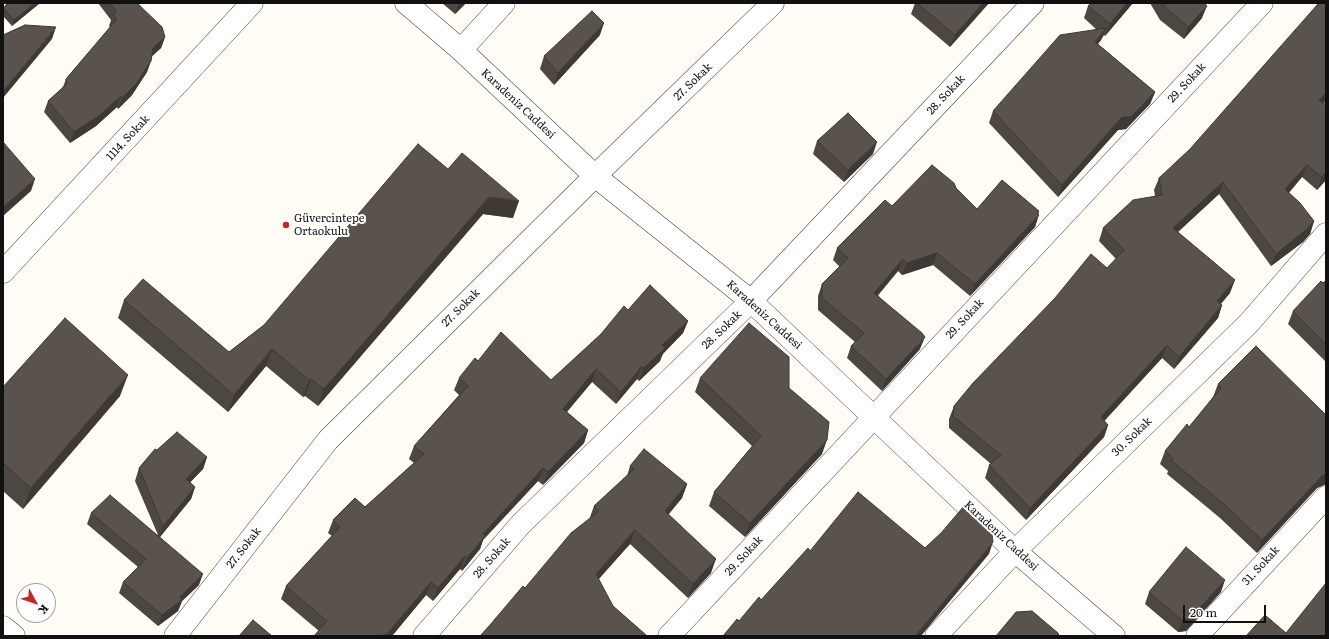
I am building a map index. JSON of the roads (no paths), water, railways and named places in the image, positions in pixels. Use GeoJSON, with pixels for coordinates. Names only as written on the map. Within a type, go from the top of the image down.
{"type":"FeatureCollection","features":[{"type":"Feature","properties":{"kind":"street","name":"1114. Sokak"},"geometry":{"type":"LineString","coordinates":[[3,272],[252,3]]}},
{"type":"Feature","properties":{"kind":"street","name":"Karadeniz Caddesi"},"geometry":{"type":"LineString","coordinates":[[406,3],[461,50],[595,176],[751,302],[1015,550],[1114,636]]}},
{"type":"Feature","properties":{"kind":"street"},"geometry":{"type":"LineString","coordinates":[[461,50],[504,3]]}},
{"type":"Feature","properties":{"kind":"street","name":"27. Sokak"},"geometry":{"type":"LineString","coordinates":[[175,636],[328,440],[595,176],[773,3]]}},
{"type":"Feature","properties":{"kind":"street","name":"28. Sokak"},"geometry":{"type":"LineString","coordinates":[[424,636],[521,524],[751,302],[1033,3]]}},
{"type":"Feature","properties":{"kind":"street","name":"29. Sokak"},"geometry":{"type":"LineString","coordinates":[[669,636],[1262,3]]}},
{"type":"Feature","properties":{"kind":"street","name":"30. Sokak"},"geometry":{"type":"LineString","coordinates":[[936,636],[1015,550],[1249,323],[1326,234]]}},
{"type":"Feature","properties":{"kind":"street","name":"31. Sokak"},"geometry":{"type":"LineString","coordinates":[[1196,636],[1326,497]]}},
{"type":"Feature","properties":{"kind":"street"},"geometry":{"type":"LineString","coordinates":[[3,627],[14,636]]}},
{"type":"Feature","properties":{"kind":"place","name":"Güvercintepe Ortaokulu"},"geometry":{"type":"Point","coordinates":[286,225]}}]}
